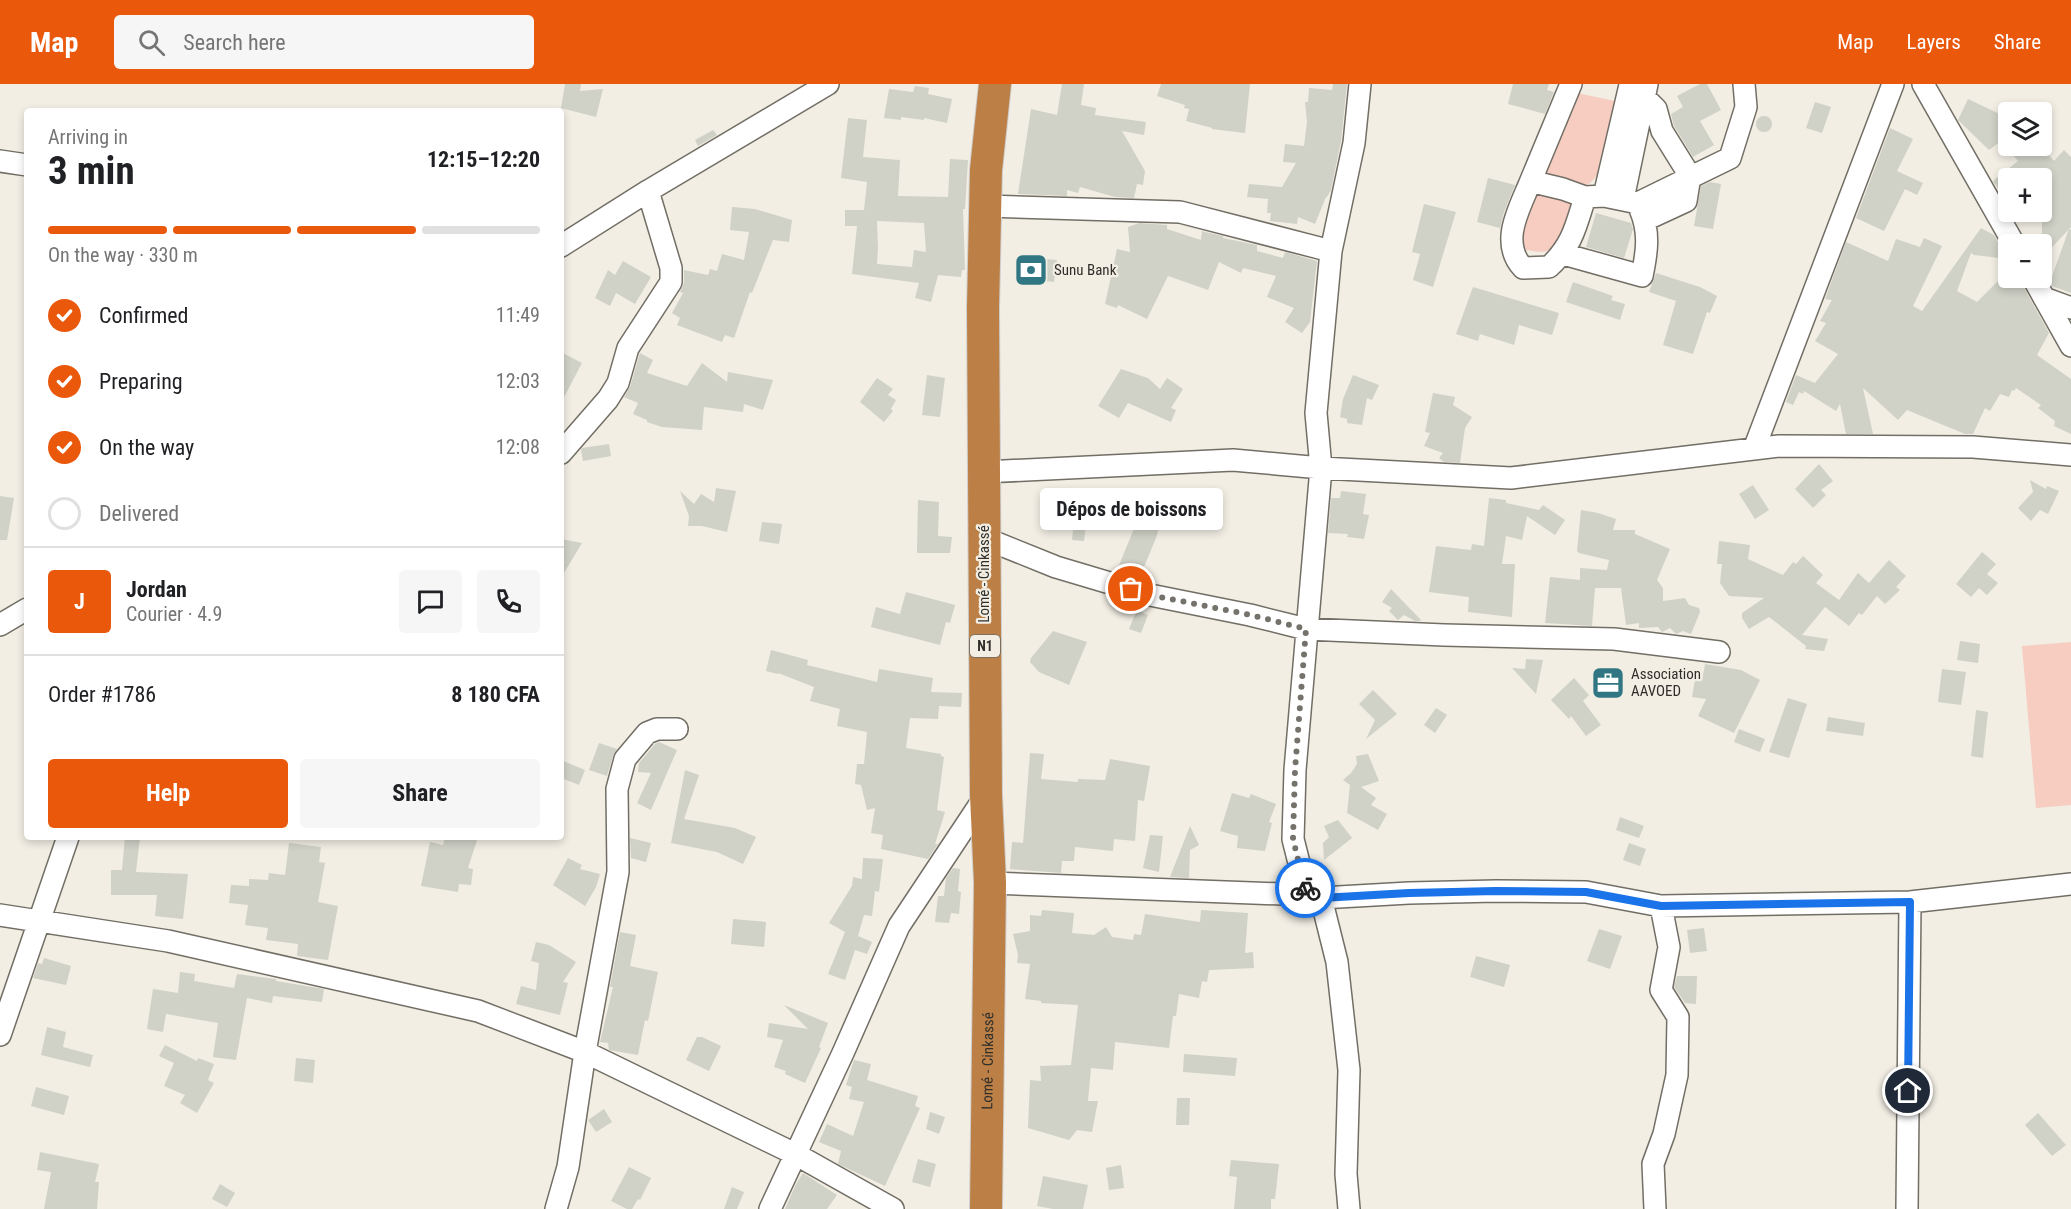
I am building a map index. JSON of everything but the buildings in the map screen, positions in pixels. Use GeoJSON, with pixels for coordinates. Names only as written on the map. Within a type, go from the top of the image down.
{"type":"FeatureCollection","features":[{"type":"Feature","properties":{"kind":"highway","name":"Lomé - Cinkassé"},"geometry":{"type":"LineString","coordinates":[[986,1209],[990,883],[986,795],[983,308],[986,170],[995,84]]}},
{"type":"Feature","properties":{"kind":"street"},"geometry":{"type":"LineString","coordinates":[[564,244],[648,191],[828,84]]}},
{"type":"Feature","properties":{"kind":"street"},"geometry":{"type":"LineString","coordinates":[[1349,1209],[1346,1174],[1349,1070],[1336,962],[1293,839],[1295,770],[1321,468],[1316,412],[1331,251],[1354,143],[1360,84]]}},
{"type":"Feature","properties":{"kind":"street"},"geometry":{"type":"LineString","coordinates":[[1571,84],[1554,130],[1513,224],[1512,243],[1515,259],[1523,268],[1550,267],[1563,255],[1573,235],[1619,203],[1730,158],[1746,107],[1744,84]]}},
{"type":"Feature","properties":{"kind":"street"},"geometry":{"type":"LineString","coordinates":[[1754,449],[1893,84]]}},
{"type":"Feature","properties":{"kind":"street"},"geometry":{"type":"LineString","coordinates":[[1923,84],[2008,234]]}},
{"type":"Feature","properties":{"kind":"street"},"geometry":{"type":"LineString","coordinates":[[1619,203],[1637,92]]}},
{"type":"Feature","properties":{"kind":"street"},"geometry":{"type":"LineString","coordinates":[[1637,92],[1656,109],[1662,131],[1690,176]]}},
{"type":"Feature","properties":{"kind":"street"},"geometry":{"type":"LineString","coordinates":[[0,161],[24,165]]}},
{"type":"Feature","properties":{"kind":"street"},"geometry":{"type":"LineString","coordinates":[[1529,185],[1538,183],[1619,203],[1648,245],[1642,276],[1563,255]]}},
{"type":"Feature","properties":{"kind":"street"},"geometry":{"type":"LineString","coordinates":[[564,450],[609,399],[618,383],[628,348],[671,282],[671,268],[648,191]]}},
{"type":"Feature","properties":{"kind":"street"},"geometry":{"type":"LineString","coordinates":[[986,206],[1180,212],[1331,251]]}},
{"type":"Feature","properties":{"kind":"street"},"geometry":{"type":"LineString","coordinates":[[2038,288],[2071,346]]}},
{"type":"Feature","properties":{"kind":"street"},"geometry":{"type":"LineString","coordinates":[[2044,298],[2071,308]]}},
{"type":"Feature","properties":{"kind":"street"},"geometry":{"type":"LineString","coordinates":[[984,472],[1233,460],[1321,468],[1511,478],[1779,446],[1973,447],[2071,455]]}},
{"type":"Feature","properties":{"kind":"street"},"geometry":{"type":"LineString","coordinates":[[984,538],[1056,567],[1150,595],[1251,615],[1306,629],[1614,639],[1719,652]]}},
{"type":"Feature","properties":{"kind":"street"},"geometry":{"type":"LineString","coordinates":[[0,625],[24,611]]}},
{"type":"Feature","properties":{"kind":"street"},"geometry":{"type":"LineString","coordinates":[[556,1209],[568,1167],[585,1052],[618,872],[618,789],[626,759],[647,733],[657,729],[677,729]]}},
{"type":"Feature","properties":{"kind":"street"},"geometry":{"type":"LineString","coordinates":[[770,1209],[797,1155],[899,926],[986,795]]}},
{"type":"Feature","properties":{"kind":"street"},"geometry":{"type":"LineString","coordinates":[[0,1035],[67,840]]}},
{"type":"Feature","properties":{"kind":"street"},"geometry":{"type":"LineString","coordinates":[[990,883],[1314,897],[1420,892],[1586,892],[1661,906],[1910,902],[2071,884]]}},
{"type":"Feature","properties":{"kind":"street"},"geometry":{"type":"LineString","coordinates":[[1907,1209],[1910,902]]}},
{"type":"Feature","properties":{"kind":"street"},"geometry":{"type":"LineString","coordinates":[[1655,1209],[1653,1164],[1664,1134],[1677,1075],[1678,1017],[1661,990],[1669,947],[1661,906]]}},
{"type":"Feature","properties":{"kind":"street"},"geometry":{"type":"LineString","coordinates":[[0,915],[168,941],[478,1011],[585,1052],[797,1155],[893,1209]]}},
{"type":"Feature","properties":{"kind":"shaded area"},"geometry":{"type":"Polygon","coordinates":[[[1577,93],[1620,102],[1612,138],[1602,166],[1596,177],[1588,184],[1574,187],[1538,177],[1577,93]]]}},
{"type":"Feature","properties":{"kind":"shaded area"},"geometry":{"type":"Polygon","coordinates":[[[1540,190],[1573,203],[1559,237],[1551,248],[1542,252],[1526,250],[1522,235],[1524,220],[1540,190]]]}},
{"type":"Feature","properties":{"kind":"shaded area"},"geometry":{"type":"Polygon","coordinates":[[[2071,642],[2071,805],[2036,808],[2022,646],[2071,642]]]}},
{"type":"Feature","properties":{"kind":"way so far"},"geometry":{"type":"LineString","coordinates":[[1131,589],[1306,629],[1295,770],[1293,839],[1305,888]]}},
{"type":"Feature","properties":{"kind":"place","name":"Sunu Bank"},"geometry":{"type":"Point","coordinates":[1031,270]}},
{"type":"Feature","properties":{"kind":"place","name":"Dépos de boissons"},"geometry":{"type":"Point","coordinates":[1131,589]}},
{"type":"Feature","properties":{"kind":"place","name":"Association AAVOED"},"geometry":{"type":"Point","coordinates":[1608,683]}},
{"type":"Feature","properties":{"kind":"route"},"geometry":{"type":"LineString","coordinates":[[1305,888],[1307,895],[1321,898],[1496,891],[1586,892],[1661,906],[1910,902],[1908,1091]]}}]}
